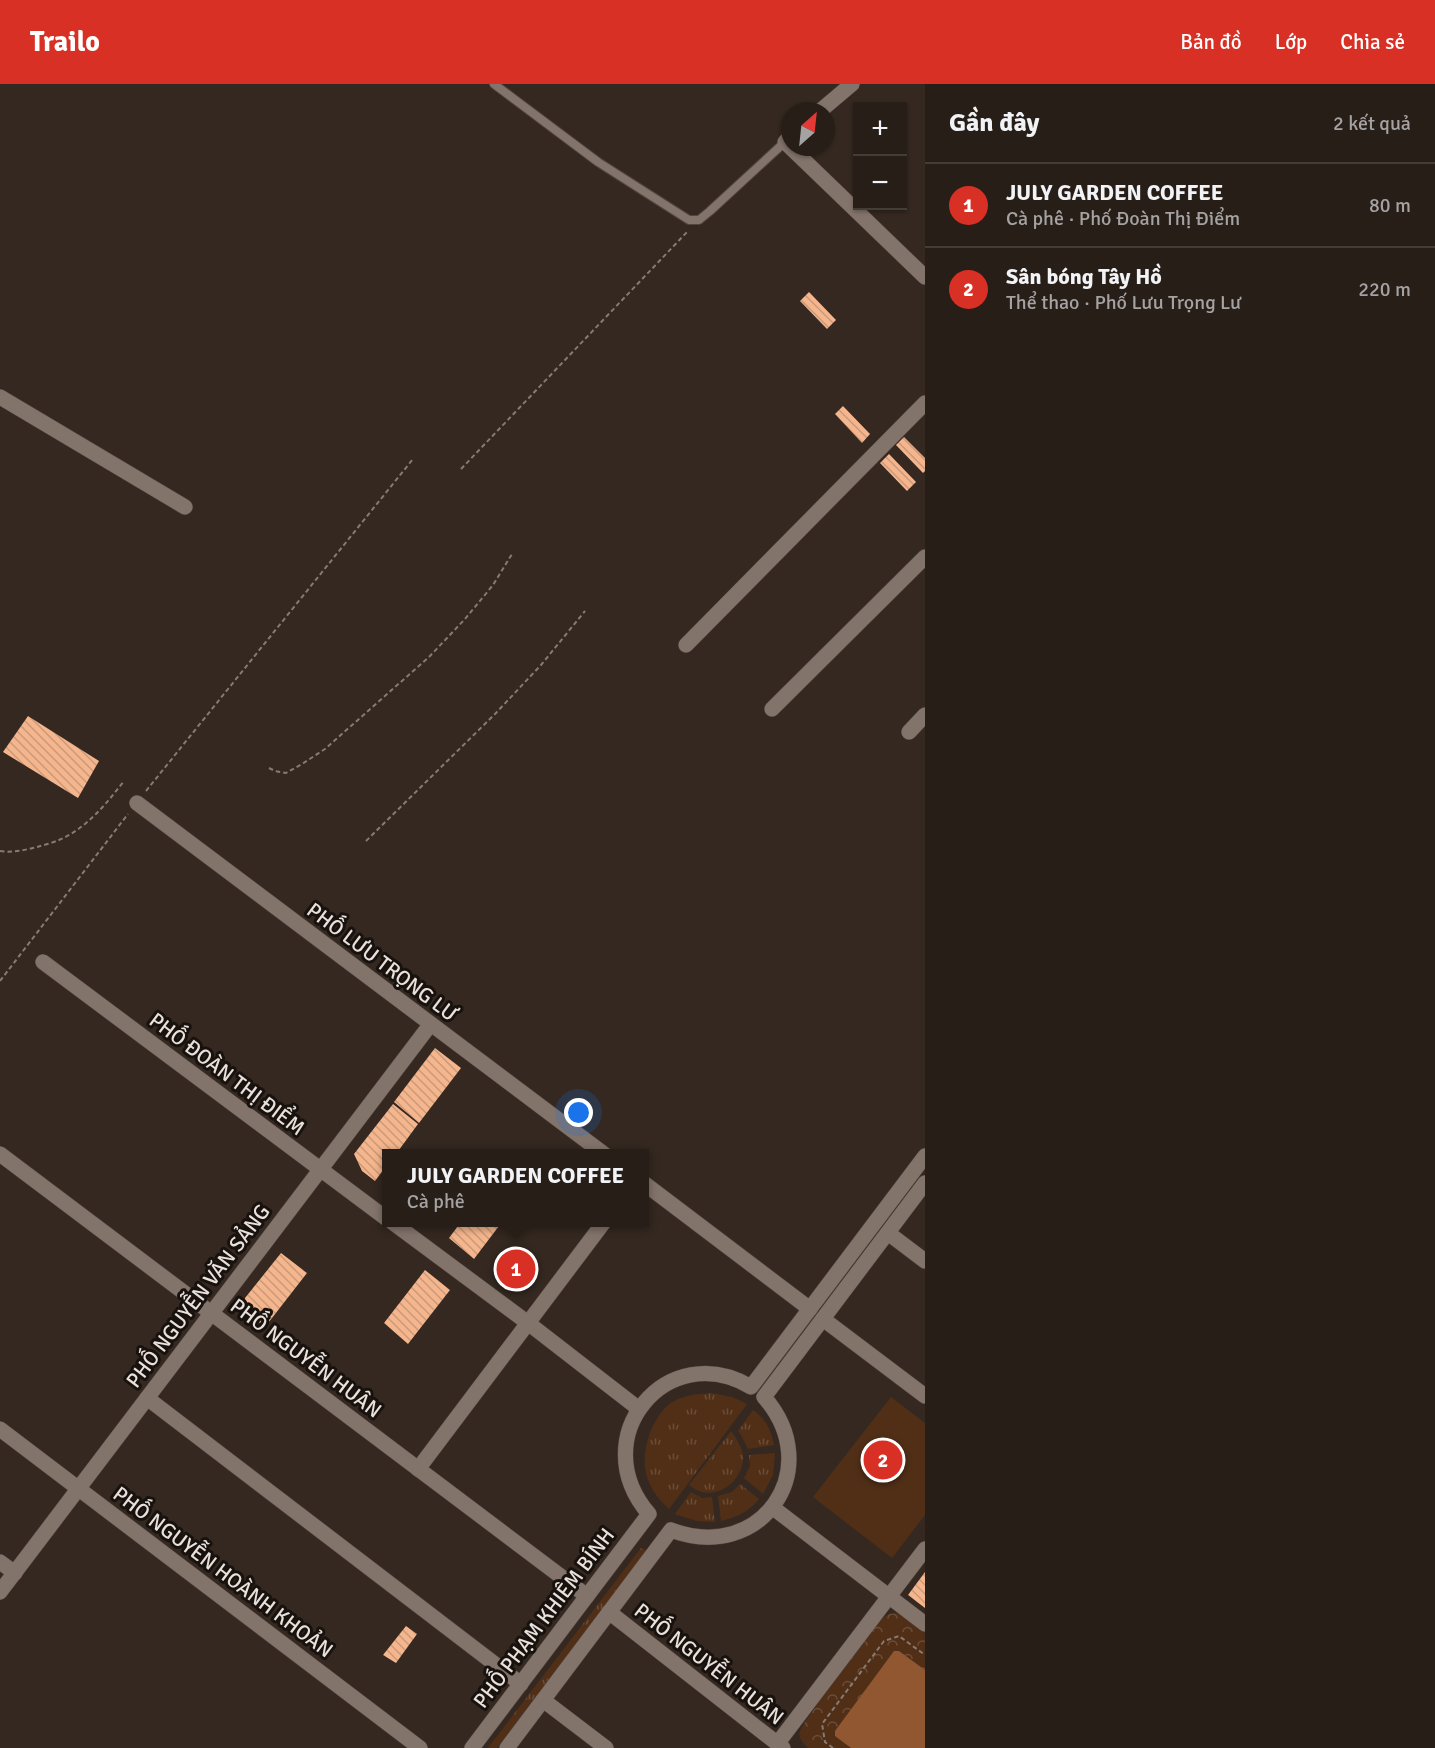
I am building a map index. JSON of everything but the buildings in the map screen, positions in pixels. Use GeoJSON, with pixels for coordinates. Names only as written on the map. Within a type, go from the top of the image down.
{"type":"FeatureCollection","features":[{"type":"Feature","properties":{"kind":"street"},"geometry":{"type":"LineString","coordinates":[[831,102],[852,84]]}},
{"type":"Feature","properties":{"kind":"street"},"geometry":{"type":"LineString","coordinates":[[805,156],[922,267]]}},
{"type":"Feature","properties":{"kind":"street"},"geometry":{"type":"LineString","coordinates":[[0,397],[185,507]]}},
{"type":"Feature","properties":{"kind":"street"},"geometry":{"type":"LineString","coordinates":[[686,645],[925,403]]}},
{"type":"Feature","properties":{"kind":"street"},"geometry":{"type":"LineString","coordinates":[[772,709],[925,557]]}},
{"type":"Feature","properties":{"kind":"street"},"geometry":{"type":"LineString","coordinates":[[909,732],[925,715]]}},
{"type":"Feature","properties":{"kind":"street","name":"PHỐ LƯU TRỌNG LƯ"},"geometry":{"type":"LineString","coordinates":[[137,803],[597,1149]]}},
{"type":"Feature","properties":{"kind":"street","name":"PHỐ ĐOÀN THỊ ĐIỂM"},"geometry":{"type":"LineString","coordinates":[[42,962],[382,1215]]}},
{"type":"Feature","properties":{"kind":"street","name":"PHỐ NGUYỄN VĂN SẢNG"},"geometry":{"type":"LineString","coordinates":[[0,1592],[430,1024]]}},
{"type":"Feature","properties":{"kind":"street","name":"PHỐ NGUYỄN HUÂN"},"geometry":{"type":"LineString","coordinates":[[0,1154],[587,1596]]}},
{"type":"Feature","properties":{"kind":"street"},"geometry":{"type":"LineString","coordinates":[[399,1227],[639,1408],[656,1391],[687,1376],[722,1375],[734,1378],[751,1387],[925,1156]]}},
{"type":"Feature","properties":{"kind":"street"},"geometry":{"type":"LineString","coordinates":[[507,1748],[671,1530],[696,1537],[722,1537],[746,1529],[772,1507],[786,1480],[789,1455],[788,1442],[780,1418],[764,1397],[925,1183]]}},
{"type":"Feature","properties":{"kind":"street"},"geometry":{"type":"LineString","coordinates":[[649,1187],[810,1309]]}},
{"type":"Feature","properties":{"kind":"street"},"geometry":{"type":"LineString","coordinates":[[418,1469],[600,1227]]}},
{"type":"Feature","properties":{"kind":"street"},"geometry":{"type":"LineString","coordinates":[[888,1233],[925,1261]]}},
{"type":"Feature","properties":{"kind":"street"},"geometry":{"type":"LineString","coordinates":[[823,1319],[925,1396]]}},
{"type":"Feature","properties":{"kind":"street"},"geometry":{"type":"LineString","coordinates":[[147,1398],[521,1684]]}},
{"type":"Feature","properties":{"kind":"street","name":"PHỐ PHẠM KHIÊM BÍNH"},"geometry":{"type":"LineString","coordinates":[[472,1748],[649,1514],[637,1499],[629,1482],[624,1457],[628,1431],[639,1408]]}},
{"type":"Feature","properties":{"kind":"street","name":"PHỐ NGUYỄN HOÀNH KHOẢN"},"geometry":{"type":"LineString","coordinates":[[0,1429],[420,1748]]}},
{"type":"Feature","properties":{"kind":"street"},"geometry":{"type":"LineString","coordinates":[[772,1507],[925,1624]]}},
{"type":"Feature","properties":{"kind":"street"},"geometry":{"type":"LineString","coordinates":[[780,1746],[925,1549]]}},
{"type":"Feature","properties":{"kind":"street"},"geometry":{"type":"LineString","coordinates":[[0,1562],[15,1573]]}},
{"type":"Feature","properties":{"kind":"street","name":"PHỐ NGUYỄN HUÂN"},"geometry":{"type":"LineString","coordinates":[[609,1612],[780,1746]]}},
{"type":"Feature","properties":{"kind":"street"},"geometry":{"type":"LineString","coordinates":[[543,1700],[606,1748]]}},
{"type":"Feature","properties":{"kind":"lane"},"geometry":{"type":"LineString","coordinates":[[494,84],[598,162],[689,220],[699,220],[781,145]]}},
{"type":"Feature","properties":{"kind":"path"},"geometry":{"type":"LineString","coordinates":[[461,469],[699,220]]}},
{"type":"Feature","properties":{"kind":"path"},"geometry":{"type":"LineString","coordinates":[[0,981],[137,803],[413,459]]}},
{"type":"Feature","properties":{"kind":"path"},"geometry":{"type":"LineString","coordinates":[[269,768],[286,773],[325,749],[429,657],[493,585],[512,554]]}},
{"type":"Feature","properties":{"kind":"path"},"geometry":{"type":"LineString","coordinates":[[366,841],[495,714],[541,665],[585,611]]}},
{"type":"Feature","properties":{"kind":"path"},"geometry":{"type":"LineString","coordinates":[[0,851],[32,848],[59,840],[77,830],[103,808],[124,781]]}},
{"type":"Feature","properties":{"kind":"path"},"geometry":{"type":"LineString","coordinates":[[833,1748],[825,1742],[822,1724],[884,1641],[899,1636],[925,1655]]}},
{"type":"Feature","properties":{"kind":"green space"},"geometry":{"type":"Polygon","coordinates":[[[711,1393],[732,1397],[747,1404],[669,1509],[654,1492],[646,1474],[645,1455],[650,1433],[664,1409],[674,1401],[711,1393]]]}},
{"type":"Feature","properties":{"kind":"green space"},"geometry":{"type":"Polygon","coordinates":[[[891,1397],[925,1423],[925,1515],[892,1558],[813,1497],[891,1397]]]}},
{"type":"Feature","properties":{"kind":"green space"},"geometry":{"type":"Polygon","coordinates":[[[753,1410],[767,1425],[774,1445],[748,1449],[738,1431],[753,1410]]]}},
{"type":"Feature","properties":{"kind":"green space"},"geometry":{"type":"Polygon","coordinates":[[[731,1431],[743,1456],[740,1471],[731,1484],[724,1488],[710,1493],[700,1492],[689,1485],[731,1431]]]}},
{"type":"Feature","properties":{"kind":"green space"},"geometry":{"type":"Polygon","coordinates":[[[775,1453],[773,1475],[763,1494],[744,1478],[750,1466],[749,1455],[775,1453]]]}},
{"type":"Feature","properties":{"kind":"green space"},"geometry":{"type":"Polygon","coordinates":[[[740,1484],[759,1499],[742,1513],[721,1521],[718,1496],[732,1492],[740,1484]]]}},
{"type":"Feature","properties":{"kind":"green space"},"geometry":{"type":"Polygon","coordinates":[[[691,1492],[702,1498],[712,1497],[715,1522],[697,1521],[675,1514],[691,1492]]]}},
{"type":"Feature","properties":{"kind":"green space"},"geometry":{"type":"Polygon","coordinates":[[[641,1548],[646,1550],[641,1558],[497,1748],[488,1748],[641,1548]]]}},
{"type":"Feature","properties":{"kind":"green space"},"geometry":{"type":"Polygon","coordinates":[[[889,1614],[903,1615],[925,1633],[925,1748],[808,1748],[800,1737],[807,1719],[876,1622],[889,1614]]]}},
{"type":"Feature","properties":{"kind":"shaded area"},"geometry":{"type":"Polygon","coordinates":[[[894,1651],[899,1651],[925,1670],[925,1748],[851,1748],[835,1736],[835,1731],[894,1651]]]}},
{"type":"Feature","properties":{"kind":"place","name":"JULY GARDEN COFFEE"},"geometry":{"type":"Point","coordinates":[516,1269]}},
{"type":"Feature","properties":{"kind":"place","name":"Sân bóng Tây Hồ"},"geometry":{"type":"Point","coordinates":[883,1460]}}]}
